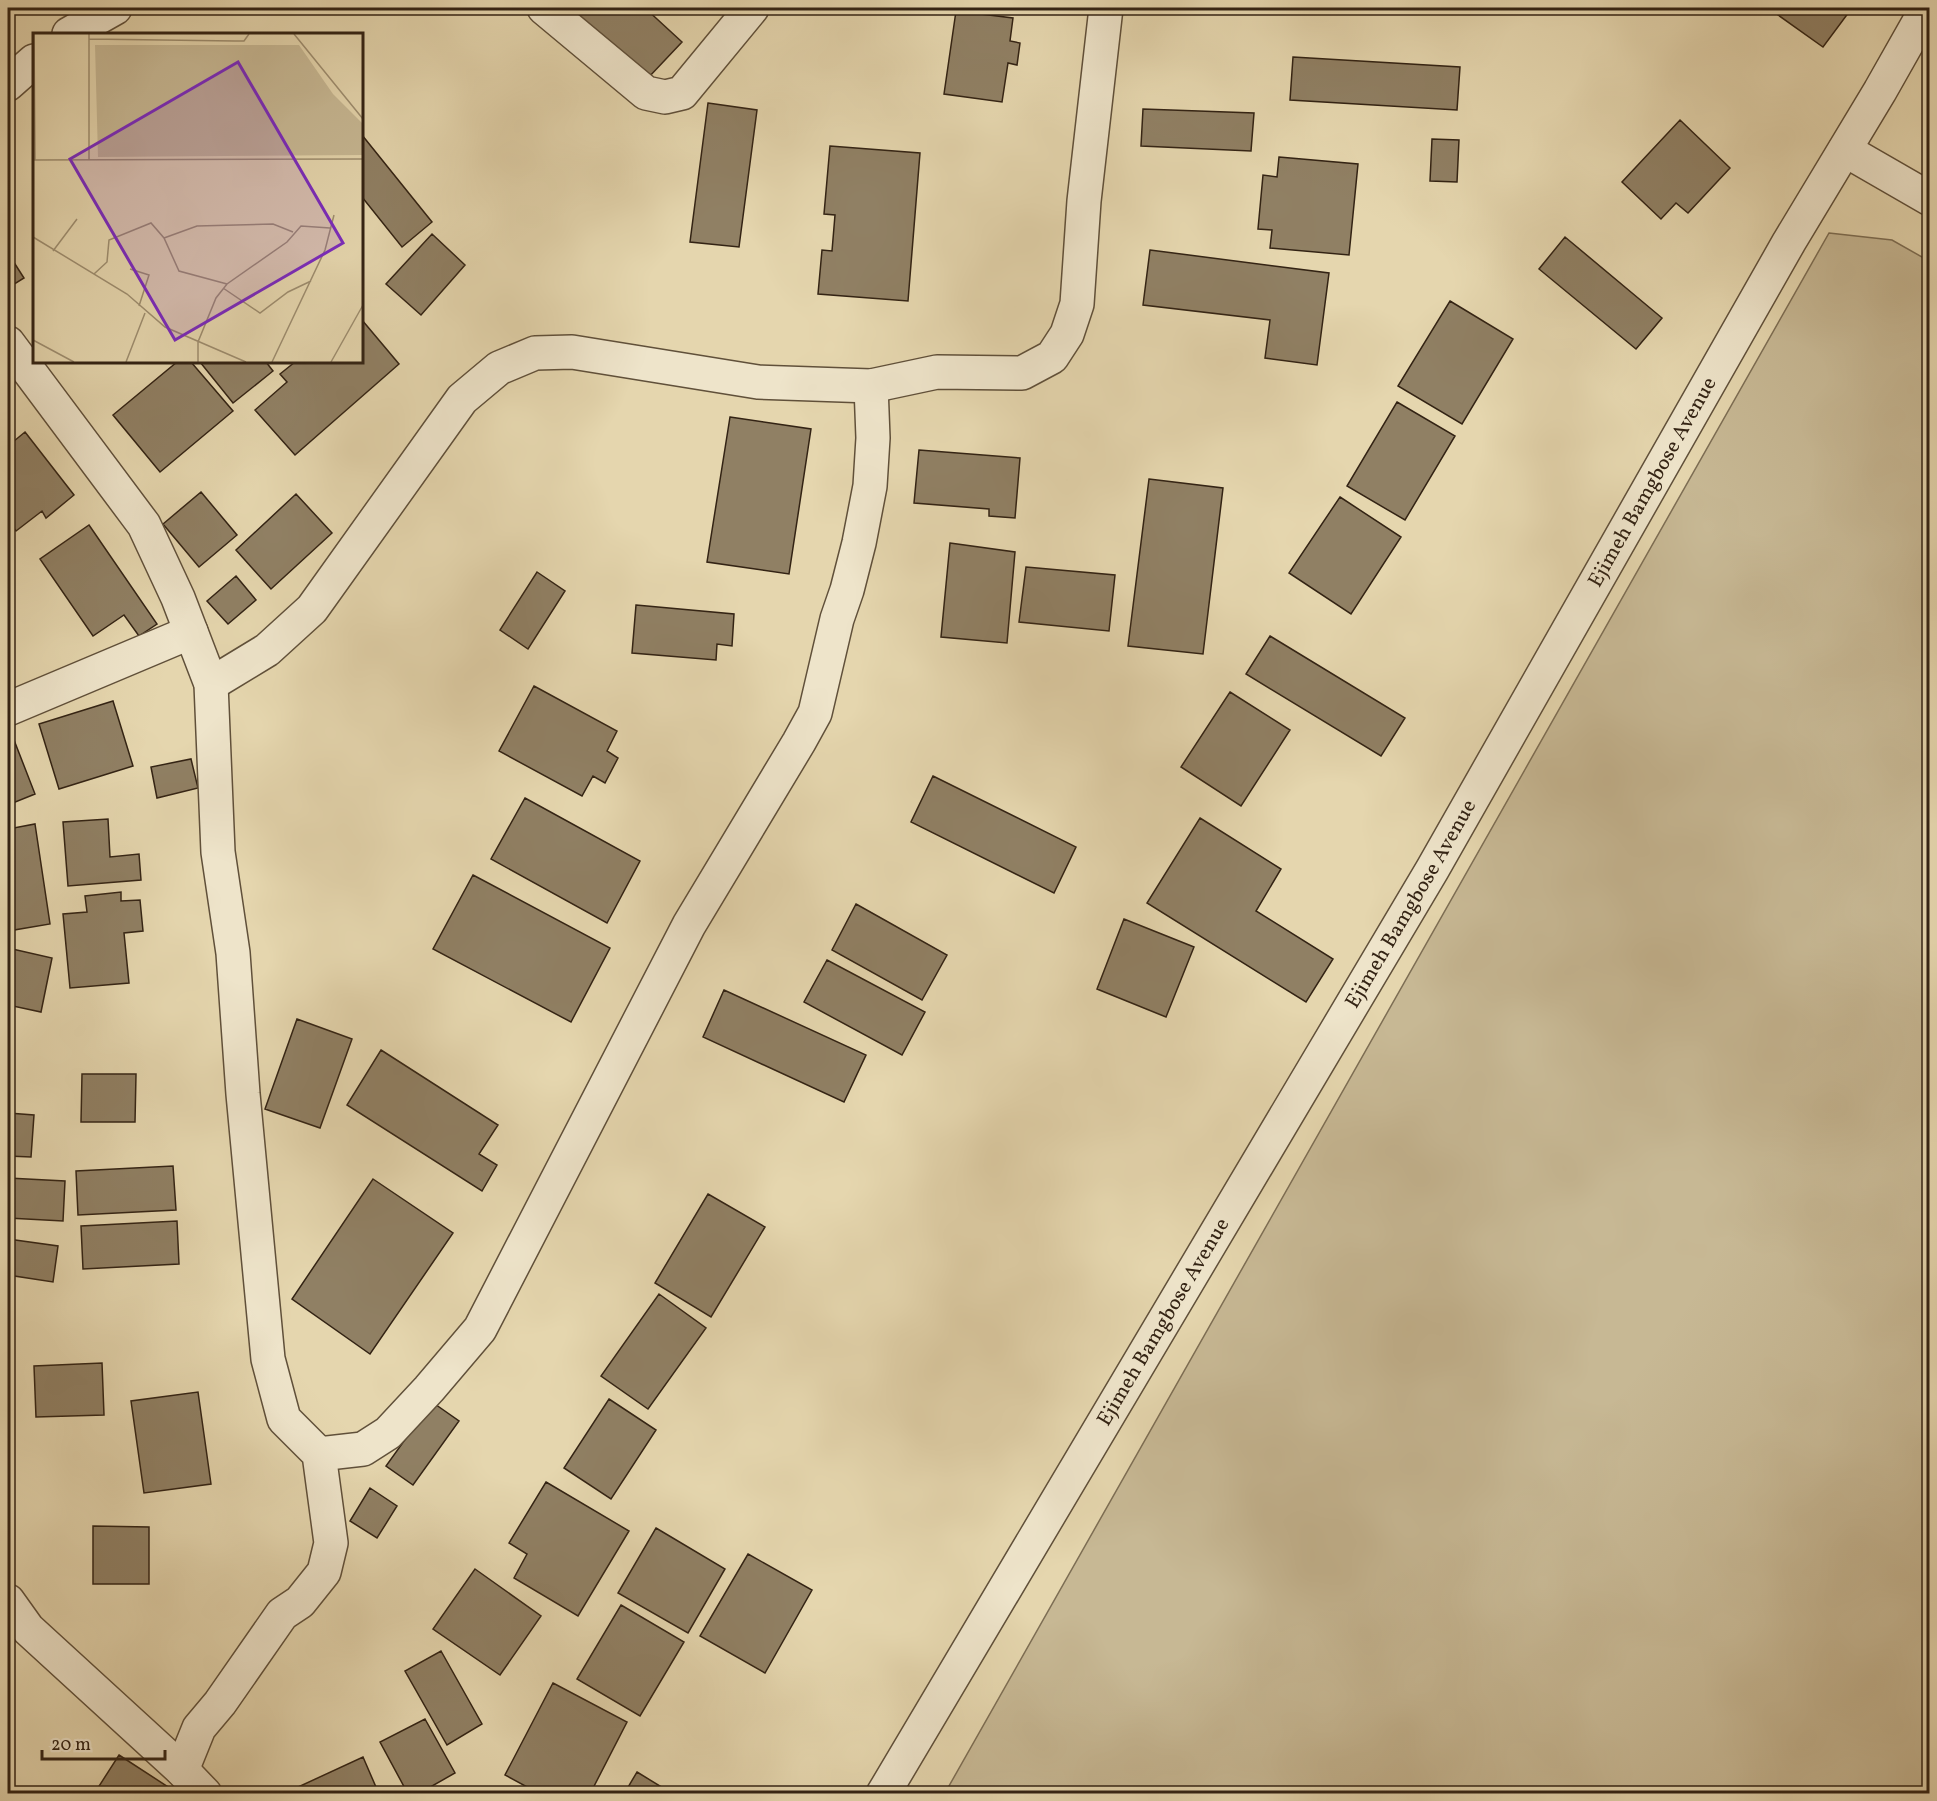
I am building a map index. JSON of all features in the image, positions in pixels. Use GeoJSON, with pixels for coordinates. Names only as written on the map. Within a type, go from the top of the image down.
{"type":"FeatureCollection","features":[{"type":"Feature","properties":{"kind":"street"},"geometry":{"type":"LineString","coordinates":[[71,33],[116,8]]}},
{"type":"Feature","properties":{"kind":"street"},"geometry":{"type":"LineString","coordinates":[[544,8],[646,93],[665,97],[682,93],[752,8]]}},
{"type":"Feature","properties":{"kind":"street"},"geometry":{"type":"LineString","coordinates":[[211,684],[267,650],[312,609],[462,399],[499,368],[535,353],[572,352],[758,382],[871,386],[937,372],[1022,374],[1052,357],[1067,334],[1077,304],[1084,201],[1106,8]]}},
{"type":"Feature","properties":{"kind":"street","name":"Ejimeh Bamgbose Avenue"},"geometry":{"type":"LineString","coordinates":[[883,1794],[1432,870],[1789,242],[1927,8]]}},
{"type":"Feature","properties":{"kind":"street"},"geometry":{"type":"LineString","coordinates":[[8,84],[33,62]]}},
{"type":"Feature","properties":{"kind":"street"},"geometry":{"type":"LineString","coordinates":[[1845,150],[1929,199]]}},
{"type":"Feature","properties":{"kind":"street"},"geometry":{"type":"LineString","coordinates":[[8,343],[144,525],[178,598],[211,684],[218,852],[233,953],[243,1094],[268,1359],[284,1419],[319,1454],[332,1543],[324,1572],[300,1602],[282,1614],[220,1703],[199,1728],[182,1770]]}},
{"type":"Feature","properties":{"kind":"street"},"geometry":{"type":"LineString","coordinates":[[319,1454],[363,1449],[388,1433],[480,1329],[689,925],[810,723],[823,682],[837,619],[847,590],[868,497],[873,438],[871,386]]}},
{"type":"Feature","properties":{"kind":"street"},"geometry":{"type":"LineString","coordinates":[[8,709],[191,632]]}},
{"type":"Feature","properties":{"kind":"street"},"geometry":{"type":"LineString","coordinates":[[8,1601],[28,1629],[182,1770],[205,1794]]}},
{"type":"Feature","properties":{"kind":"shaded area"},"geometry":{"type":"Polygon","coordinates":[[[1829,233],[1892,240],[1929,261],[1929,1793],[945,1793],[1829,233]]]}},
{"type":"Feature","properties":{"kind":"building"},"geometry":{"type":"Polygon","coordinates":[[[571,8],[645,8],[682,42],[648,78],[571,8]]]}},
{"type":"Feature","properties":{"kind":"building"},"geometry":{"type":"Polygon","coordinates":[[[1773,8],[1852,8],[1823,47],[1771,10],[1773,8]]]}},
{"type":"Feature","properties":{"kind":"building"},"geometry":{"type":"Polygon","coordinates":[[[956,11],[1013,18],[1010,41],[1020,43],[1017,65],[1008,63],[1002,102],[944,94],[956,11]]]}},
{"type":"Feature","properties":{"kind":"building"},"geometry":{"type":"Polygon","coordinates":[[[1293,57],[1460,67],[1457,110],[1290,100],[1293,57]]]}},
{"type":"Feature","properties":{"kind":"building"},"geometry":{"type":"Polygon","coordinates":[[[708,103],[757,110],[739,247],[690,242],[708,103]]]}},
{"type":"Feature","properties":{"kind":"building"},"geometry":{"type":"Polygon","coordinates":[[[1143,109],[1254,113],[1251,151],[1141,146],[1143,109]]]}},
{"type":"Feature","properties":{"kind":"building"},"geometry":{"type":"Polygon","coordinates":[[[1680,120],[1730,168],[1688,213],[1676,203],[1661,219],[1622,182],[1680,120]]]}},
{"type":"Feature","properties":{"kind":"building"},"geometry":{"type":"Polygon","coordinates":[[[363,136],[432,222],[402,247],[363,198],[363,136]]]}},
{"type":"Feature","properties":{"kind":"building"},"geometry":{"type":"Polygon","coordinates":[[[1432,139],[1459,140],[1457,182],[1430,181],[1432,139]]]}},
{"type":"Feature","properties":{"kind":"building"},"geometry":{"type":"Polygon","coordinates":[[[830,146],[920,153],[908,301],[818,294],[822,250],[832,251],[835,215],[824,214],[830,146]]]}},
{"type":"Feature","properties":{"kind":"building"},"geometry":{"type":"Polygon","coordinates":[[[1279,157],[1358,164],[1349,255],[1270,248],[1272,230],[1258,229],[1263,175],[1277,177],[1279,157]]]}},
{"type":"Feature","properties":{"kind":"building"},"geometry":{"type":"Polygon","coordinates":[[[432,234],[465,265],[421,315],[386,284],[432,234]]]}},
{"type":"Feature","properties":{"kind":"building"},"geometry":{"type":"Polygon","coordinates":[[[1565,237],[1662,318],[1636,349],[1539,269],[1565,237]]]}},
{"type":"Feature","properties":{"kind":"building"},"geometry":{"type":"Polygon","coordinates":[[[1150,250],[1329,273],[1317,365],[1265,358],[1270,320],[1143,305],[1150,250]]]}},
{"type":"Feature","properties":{"kind":"building"},"geometry":{"type":"Polygon","coordinates":[[[15,264],[24,278],[8,288],[8,268],[15,264]]]}},
{"type":"Feature","properties":{"kind":"building"},"geometry":{"type":"Polygon","coordinates":[[[1450,301],[1513,339],[1462,424],[1398,386],[1450,301]]]}},
{"type":"Feature","properties":{"kind":"building"},"geometry":{"type":"Polygon","coordinates":[[[363,321],[399,364],[295,455],[255,410],[287,382],[280,374],[294,363],[363,363],[363,321]]]}},
{"type":"Feature","properties":{"kind":"building"},"geometry":{"type":"Polygon","coordinates":[[[176,363],[192,363],[233,411],[160,472],[113,415],[176,363]]]}},
{"type":"Feature","properties":{"kind":"building"},"geometry":{"type":"Polygon","coordinates":[[[201,363],[267,363],[273,371],[233,403],[201,363]]]}},
{"type":"Feature","properties":{"kind":"building"},"geometry":{"type":"Polygon","coordinates":[[[1397,402],[1455,436],[1405,520],[1347,486],[1397,402]]]}},
{"type":"Feature","properties":{"kind":"building"},"geometry":{"type":"Polygon","coordinates":[[[730,417],[811,429],[789,574],[707,562],[730,417]]]}},
{"type":"Feature","properties":{"kind":"building"},"geometry":{"type":"Polygon","coordinates":[[[25,432],[74,495],[46,518],[42,511],[16,531],[8,520],[8,446],[25,432]]]}},
{"type":"Feature","properties":{"kind":"building"},"geometry":{"type":"Polygon","coordinates":[[[919,450],[1020,458],[1015,518],[989,516],[989,509],[914,503],[919,450]]]}},
{"type":"Feature","properties":{"kind":"building"},"geometry":{"type":"Polygon","coordinates":[[[1149,479],[1223,488],[1203,654],[1128,646],[1149,479]]]}},
{"type":"Feature","properties":{"kind":"building"},"geometry":{"type":"Polygon","coordinates":[[[201,492],[237,535],[199,567],[163,524],[201,492]]]}},
{"type":"Feature","properties":{"kind":"building"},"geometry":{"type":"Polygon","coordinates":[[[296,494],[332,533],[271,589],[236,550],[296,494]]]}},
{"type":"Feature","properties":{"kind":"building"},"geometry":{"type":"Polygon","coordinates":[[[1340,497],[1401,537],[1351,614],[1289,573],[1340,497]]]}},
{"type":"Feature","properties":{"kind":"building"},"geometry":{"type":"Polygon","coordinates":[[[89,525],[157,624],[139,636],[124,615],[93,636],[40,559],[89,525]]]}},
{"type":"Feature","properties":{"kind":"building"},"geometry":{"type":"Polygon","coordinates":[[[950,543],[1015,552],[1007,643],[941,637],[950,543]]]}},
{"type":"Feature","properties":{"kind":"building"},"geometry":{"type":"Polygon","coordinates":[[[1026,567],[1115,575],[1109,631],[1019,622],[1026,567]]]}},
{"type":"Feature","properties":{"kind":"building"},"geometry":{"type":"Polygon","coordinates":[[[537,572],[565,591],[528,649],[500,630],[537,572]]]}},
{"type":"Feature","properties":{"kind":"building"},"geometry":{"type":"Polygon","coordinates":[[[236,576],[256,600],[228,624],[207,601],[236,576]]]}},
{"type":"Feature","properties":{"kind":"building"},"geometry":{"type":"Polygon","coordinates":[[[636,605],[734,614],[732,646],[717,644],[716,660],[632,653],[636,605]]]}},
{"type":"Feature","properties":{"kind":"building"},"geometry":{"type":"Polygon","coordinates":[[[1270,636],[1405,718],[1381,756],[1246,674],[1270,636]]]}},
{"type":"Feature","properties":{"kind":"building"},"geometry":{"type":"Polygon","coordinates":[[[534,686],[617,731],[607,751],[618,758],[605,783],[593,776],[582,796],[499,751],[534,686]]]}},
{"type":"Feature","properties":{"kind":"building"},"geometry":{"type":"Polygon","coordinates":[[[1230,692],[1290,730],[1241,806],[1181,767],[1230,692]]]}},
{"type":"Feature","properties":{"kind":"building"},"geometry":{"type":"Polygon","coordinates":[[[113,701],[133,766],[59,789],[39,724],[113,701]]]}},
{"type":"Feature","properties":{"kind":"building"},"geometry":{"type":"Polygon","coordinates":[[[14,740],[35,794],[8,805],[8,742],[14,740]]]}},
{"type":"Feature","properties":{"kind":"building"},"geometry":{"type":"Polygon","coordinates":[[[191,759],[198,788],[157,798],[151,767],[191,759]]]}},
{"type":"Feature","properties":{"kind":"building"},"geometry":{"type":"Polygon","coordinates":[[[933,776],[1076,847],[1054,893],[911,822],[933,776]]]}},
{"type":"Feature","properties":{"kind":"building"},"geometry":{"type":"Polygon","coordinates":[[[525,798],[640,861],[607,923],[491,859],[525,798]]]}},
{"type":"Feature","properties":{"kind":"building"},"geometry":{"type":"Polygon","coordinates":[[[1200,818],[1281,869],[1256,911],[1333,959],[1306,1002],[1147,903],[1200,818]]]}},
{"type":"Feature","properties":{"kind":"building"},"geometry":{"type":"Polygon","coordinates":[[[108,819],[110,857],[139,854],[141,880],[68,886],[63,822],[108,819]]]}},
{"type":"Feature","properties":{"kind":"building"},"geometry":{"type":"Polygon","coordinates":[[[35,824],[50,924],[8,931],[8,829],[35,824]]]}},
{"type":"Feature","properties":{"kind":"building"},"geometry":{"type":"Polygon","coordinates":[[[473,875],[610,948],[571,1022],[433,949],[473,875]]]}},
{"type":"Feature","properties":{"kind":"building"},"geometry":{"type":"Polygon","coordinates":[[[121,892],[121,901],[140,900],[143,931],[124,933],[129,983],[70,988],[63,914],[87,912],[85,896],[121,892]]]}},
{"type":"Feature","properties":{"kind":"building"},"geometry":{"type":"Polygon","coordinates":[[[856,904],[947,955],[922,1000],[832,950],[856,904]]]}},
{"type":"Feature","properties":{"kind":"building"},"geometry":{"type":"Polygon","coordinates":[[[1124,919],[1194,947],[1166,1017],[1097,989],[1124,919]]]}},
{"type":"Feature","properties":{"kind":"building"},"geometry":{"type":"Polygon","coordinates":[[[8,948],[52,958],[41,1012],[8,1005],[8,948]]]}},
{"type":"Feature","properties":{"kind":"building"},"geometry":{"type":"Polygon","coordinates":[[[827,960],[925,1012],[902,1055],[804,1002],[827,960]]]}},
{"type":"Feature","properties":{"kind":"building"},"geometry":{"type":"Polygon","coordinates":[[[724,990],[866,1055],[844,1102],[703,1037],[724,990]]]}},
{"type":"Feature","properties":{"kind":"building"},"geometry":{"type":"Polygon","coordinates":[[[297,1019],[352,1039],[320,1128],[265,1109],[297,1019]]]}},
{"type":"Feature","properties":{"kind":"building"},"geometry":{"type":"Polygon","coordinates":[[[381,1050],[498,1125],[479,1154],[497,1165],[482,1191],[347,1105],[381,1050]]]}},
{"type":"Feature","properties":{"kind":"building"},"geometry":{"type":"Polygon","coordinates":[[[82,1074],[136,1074],[135,1122],[81,1122],[82,1074]]]}},
{"type":"Feature","properties":{"kind":"building"},"geometry":{"type":"Polygon","coordinates":[[[8,1113],[34,1115],[31,1157],[8,1156],[8,1113]]]}},
{"type":"Feature","properties":{"kind":"building"},"geometry":{"type":"Polygon","coordinates":[[[173,1166],[176,1210],[78,1215],[76,1171],[173,1166]]]}},
{"type":"Feature","properties":{"kind":"building"},"geometry":{"type":"Polygon","coordinates":[[[8,1178],[65,1181],[63,1221],[8,1218],[8,1178]]]}},
{"type":"Feature","properties":{"kind":"building"},"geometry":{"type":"Polygon","coordinates":[[[373,1179],[453,1233],[370,1354],[292,1299],[373,1179]]]}},
{"type":"Feature","properties":{"kind":"building"},"geometry":{"type":"Polygon","coordinates":[[[708,1194],[765,1227],[711,1317],[655,1283],[708,1194]]]}},
{"type":"Feature","properties":{"kind":"building"},"geometry":{"type":"Polygon","coordinates":[[[177,1221],[179,1264],[83,1269],[81,1226],[177,1221]]]}},
{"type":"Feature","properties":{"kind":"building"},"geometry":{"type":"Polygon","coordinates":[[[8,1239],[58,1246],[53,1282],[8,1275],[8,1239]]]}},
{"type":"Feature","properties":{"kind":"building"},"geometry":{"type":"Polygon","coordinates":[[[659,1294],[706,1328],[648,1409],[601,1376],[659,1294]]]}},
{"type":"Feature","properties":{"kind":"building"},"geometry":{"type":"Polygon","coordinates":[[[102,1363],[104,1415],[36,1417],[34,1366],[102,1363]]]}},
{"type":"Feature","properties":{"kind":"building"},"geometry":{"type":"Polygon","coordinates":[[[198,1392],[211,1484],[144,1493],[131,1401],[198,1392]]]}},
{"type":"Feature","properties":{"kind":"building"},"geometry":{"type":"Polygon","coordinates":[[[609,1399],[656,1430],[611,1499],[564,1468],[609,1399]]]}},
{"type":"Feature","properties":{"kind":"building"},"geometry":{"type":"Polygon","coordinates":[[[432,1402],[459,1421],[413,1485],[386,1466],[432,1402]]]}},
{"type":"Feature","properties":{"kind":"building"},"geometry":{"type":"Polygon","coordinates":[[[546,1482],[629,1531],[578,1616],[514,1578],[527,1554],[509,1543],[546,1482]]]}},
{"type":"Feature","properties":{"kind":"building"},"geometry":{"type":"Polygon","coordinates":[[[370,1488],[397,1506],[377,1538],[350,1521],[370,1488]]]}},
{"type":"Feature","properties":{"kind":"building"},"geometry":{"type":"Polygon","coordinates":[[[93,1526],[149,1527],[149,1584],[93,1584],[93,1526]]]}},
{"type":"Feature","properties":{"kind":"building"},"geometry":{"type":"Polygon","coordinates":[[[656,1528],[725,1569],[688,1633],[618,1593],[656,1528]]]}},
{"type":"Feature","properties":{"kind":"building"},"geometry":{"type":"Polygon","coordinates":[[[748,1554],[812,1590],[765,1673],[700,1636],[748,1554]]]}},
{"type":"Feature","properties":{"kind":"building"},"geometry":{"type":"Polygon","coordinates":[[[475,1569],[541,1616],[500,1675],[433,1629],[475,1569]]]}},
{"type":"Feature","properties":{"kind":"building"},"geometry":{"type":"Polygon","coordinates":[[[621,1605],[684,1642],[640,1716],[577,1679],[621,1605]]]}},
{"type":"Feature","properties":{"kind":"building"},"geometry":{"type":"Polygon","coordinates":[[[441,1651],[482,1724],[447,1745],[405,1671],[441,1651]]]}},
{"type":"Feature","properties":{"kind":"building"},"geometry":{"type":"Polygon","coordinates":[[[553,1683],[627,1722],[590,1794],[540,1794],[505,1775],[553,1683]]]}},
{"type":"Feature","properties":{"kind":"building"},"geometry":{"type":"Polygon","coordinates":[[[425,1719],[455,1773],[418,1794],[408,1794],[380,1742],[425,1719]]]}},
{"type":"Feature","properties":{"kind":"building"},"geometry":{"type":"Polygon","coordinates":[[[119,1755],[179,1794],[94,1794],[119,1755]]]}},
{"type":"Feature","properties":{"kind":"building"},"geometry":{"type":"Polygon","coordinates":[[[363,1757],[379,1794],[283,1794],[363,1757]]]}},
{"type":"Feature","properties":{"kind":"building"},"geometry":{"type":"Polygon","coordinates":[[[637,1772],[673,1794],[624,1794],[637,1772]]]}}]}
